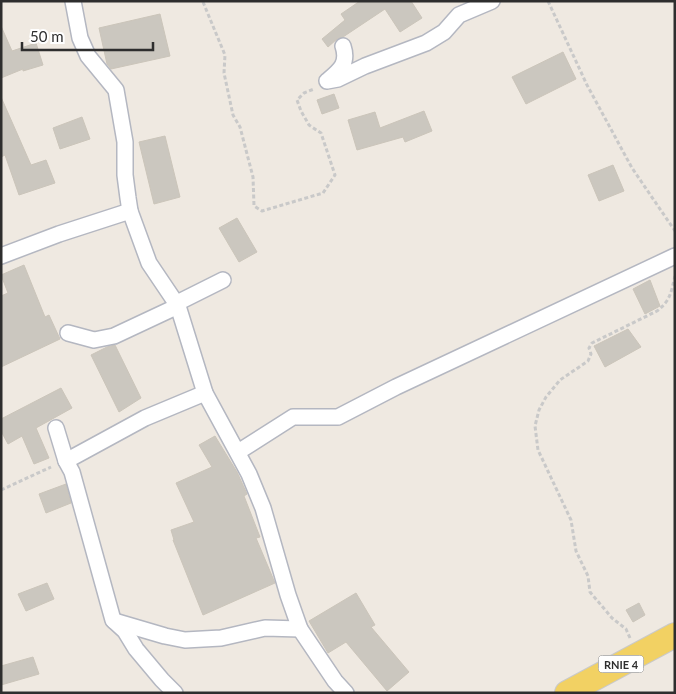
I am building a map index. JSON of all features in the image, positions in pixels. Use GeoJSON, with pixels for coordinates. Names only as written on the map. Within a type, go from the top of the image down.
{"type":"FeatureCollection","features":[{"type":"Feature","properties":{"kind":"main road","name":"RNIE 4"},"geometry":{"type":"LineString","coordinates":[[566,693],[675,635]]}},
{"type":"Feature","properties":{"kind":"street"},"geometry":{"type":"LineString","coordinates":[[73,1],[80,38],[88,56],[116,90],[125,142],[125,175],[130,211],[149,263],[177,305],[204,392],[238,452],[263,508],[288,595],[300,629],[346,693]]}},
{"type":"Feature","properties":{"kind":"street"},"geometry":{"type":"LineString","coordinates":[[327,81],[338,80],[365,66],[426,43],[444,32],[459,15],[492,1]]}},
{"type":"Feature","properties":{"kind":"street"},"geometry":{"type":"LineString","coordinates":[[327,81],[341,69],[346,55],[343,46]]}},
{"type":"Feature","properties":{"kind":"street"},"geometry":{"type":"LineString","coordinates":[[1,256],[130,211]]}},
{"type":"Feature","properties":{"kind":"street"},"geometry":{"type":"LineString","coordinates":[[238,452],[293,417],[338,417],[396,387],[675,256]]}},
{"type":"Feature","properties":{"kind":"street"},"geometry":{"type":"LineString","coordinates":[[68,333],[94,340],[114,336],[223,280]]}},
{"type":"Feature","properties":{"kind":"street"},"geometry":{"type":"LineString","coordinates":[[66,461],[145,418],[204,392]]}},
{"type":"Feature","properties":{"kind":"street"},"geometry":{"type":"LineString","coordinates":[[56,428],[66,461],[72,472],[113,620],[124,631],[136,650],[175,693]]}},
{"type":"Feature","properties":{"kind":"street"},"geometry":{"type":"LineString","coordinates":[[113,620],[185,640],[221,638],[265,628],[300,629]]}},
{"type":"Feature","properties":{"kind":"path"},"geometry":{"type":"LineString","coordinates":[[548,1],[587,85],[632,168],[675,232]]}},
{"type":"Feature","properties":{"kind":"path"},"geometry":{"type":"LineString","coordinates":[[203,2],[225,55],[224,73],[233,115],[240,127],[253,177],[254,206],[262,211],[323,192],[336,175],[320,133],[309,125],[297,100],[304,93],[317,88],[327,81]]}},
{"type":"Feature","properties":{"kind":"path"},"geometry":{"type":"LineString","coordinates":[[639,655],[626,629],[612,618],[590,592],[588,576],[576,551],[571,520],[538,450],[535,426],[546,397],[560,380],[588,361],[592,343],[664,305],[670,298],[675,276]]}},
{"type":"Feature","properties":{"kind":"path"},"geometry":{"type":"LineString","coordinates":[[1,490],[66,461]]}},
{"type":"Feature","properties":{"kind":"building"},"geometry":{"type":"Polygon","coordinates":[[[360,1],[411,1],[422,18],[400,32],[385,9],[337,39],[328,47],[322,39],[345,20],[341,14],[360,1]]]}},
{"type":"Feature","properties":{"kind":"building"},"geometry":{"type":"Polygon","coordinates":[[[160,14],[170,56],[111,69],[107,64],[99,28],[160,14]]]}},
{"type":"Feature","properties":{"kind":"building"},"geometry":{"type":"Polygon","coordinates":[[[1,26],[12,51],[36,43],[43,65],[23,71],[23,69],[1,78],[1,26]]]}},
{"type":"Feature","properties":{"kind":"building"},"geometry":{"type":"Polygon","coordinates":[[[563,52],[576,79],[526,104],[512,77],[563,52]]]}},
{"type":"Feature","properties":{"kind":"building"},"geometry":{"type":"Polygon","coordinates":[[[334,94],[339,108],[322,114],[317,100],[334,94]]]}},
{"type":"Feature","properties":{"kind":"building"},"geometry":{"type":"Polygon","coordinates":[[[1,97],[31,165],[46,160],[55,183],[19,195],[5,155],[1,157],[1,97]]]}},
{"type":"Feature","properties":{"kind":"building"},"geometry":{"type":"Polygon","coordinates":[[[424,111],[432,131],[405,142],[403,137],[357,150],[348,120],[375,112],[380,128],[424,111]]]}},
{"type":"Feature","properties":{"kind":"building"},"geometry":{"type":"Polygon","coordinates":[[[82,117],[90,139],[60,149],[53,128],[82,117]]]}},
{"type":"Feature","properties":{"kind":"building"},"geometry":{"type":"Polygon","coordinates":[[[165,136],[180,197],[154,204],[139,142],[165,136]]]}},
{"type":"Feature","properties":{"kind":"building"},"geometry":{"type":"Polygon","coordinates":[[[613,165],[624,191],[599,201],[588,175],[613,165]]]}},
{"type":"Feature","properties":{"kind":"building"},"geometry":{"type":"Polygon","coordinates":[[[237,218],[257,252],[239,262],[219,228],[237,218]]]}},
{"type":"Feature","properties":{"kind":"building"},"geometry":{"type":"Polygon","coordinates":[[[24,265],[45,317],[49,315],[60,339],[1,367],[1,296],[8,293],[1,275],[24,265]]]}},
{"type":"Feature","properties":{"kind":"building"},"geometry":{"type":"Polygon","coordinates":[[[650,280],[660,306],[645,314],[633,289],[650,280]]]}},
{"type":"Feature","properties":{"kind":"building"},"geometry":{"type":"Polygon","coordinates":[[[628,329],[641,347],[605,367],[594,346],[628,329]]]}},
{"type":"Feature","properties":{"kind":"building"},"geometry":{"type":"Polygon","coordinates":[[[115,345],[141,398],[119,412],[91,355],[115,345]]]}},
{"type":"Feature","properties":{"kind":"building"},"geometry":{"type":"Polygon","coordinates":[[[61,388],[72,408],[36,428],[49,458],[34,464],[22,436],[8,444],[1,431],[1,419],[61,388]]]}},
{"type":"Feature","properties":{"kind":"building"},"geometry":{"type":"Polygon","coordinates":[[[215,436],[237,472],[247,494],[244,496],[260,537],[256,538],[275,583],[203,615],[173,540],[171,530],[194,522],[176,483],[212,467],[199,445],[215,436]]]}},
{"type":"Feature","properties":{"kind":"building"},"geometry":{"type":"Polygon","coordinates":[[[66,484],[71,503],[46,513],[39,494],[66,484]]]}},
{"type":"Feature","properties":{"kind":"building"},"geometry":{"type":"Polygon","coordinates":[[[47,583],[54,599],[26,611],[18,594],[47,583]]]}},
{"type":"Feature","properties":{"kind":"building"},"geometry":{"type":"Polygon","coordinates":[[[356,593],[375,625],[371,627],[409,672],[387,691],[346,642],[328,653],[309,621],[356,593]]]}},
{"type":"Feature","properties":{"kind":"building"},"geometry":{"type":"Polygon","coordinates":[[[639,603],[645,615],[633,622],[626,610],[639,603]]]}},
{"type":"Feature","properties":{"kind":"building"},"geometry":{"type":"Polygon","coordinates":[[[33,657],[39,674],[1,685],[1,666],[33,657]]]}}]}
